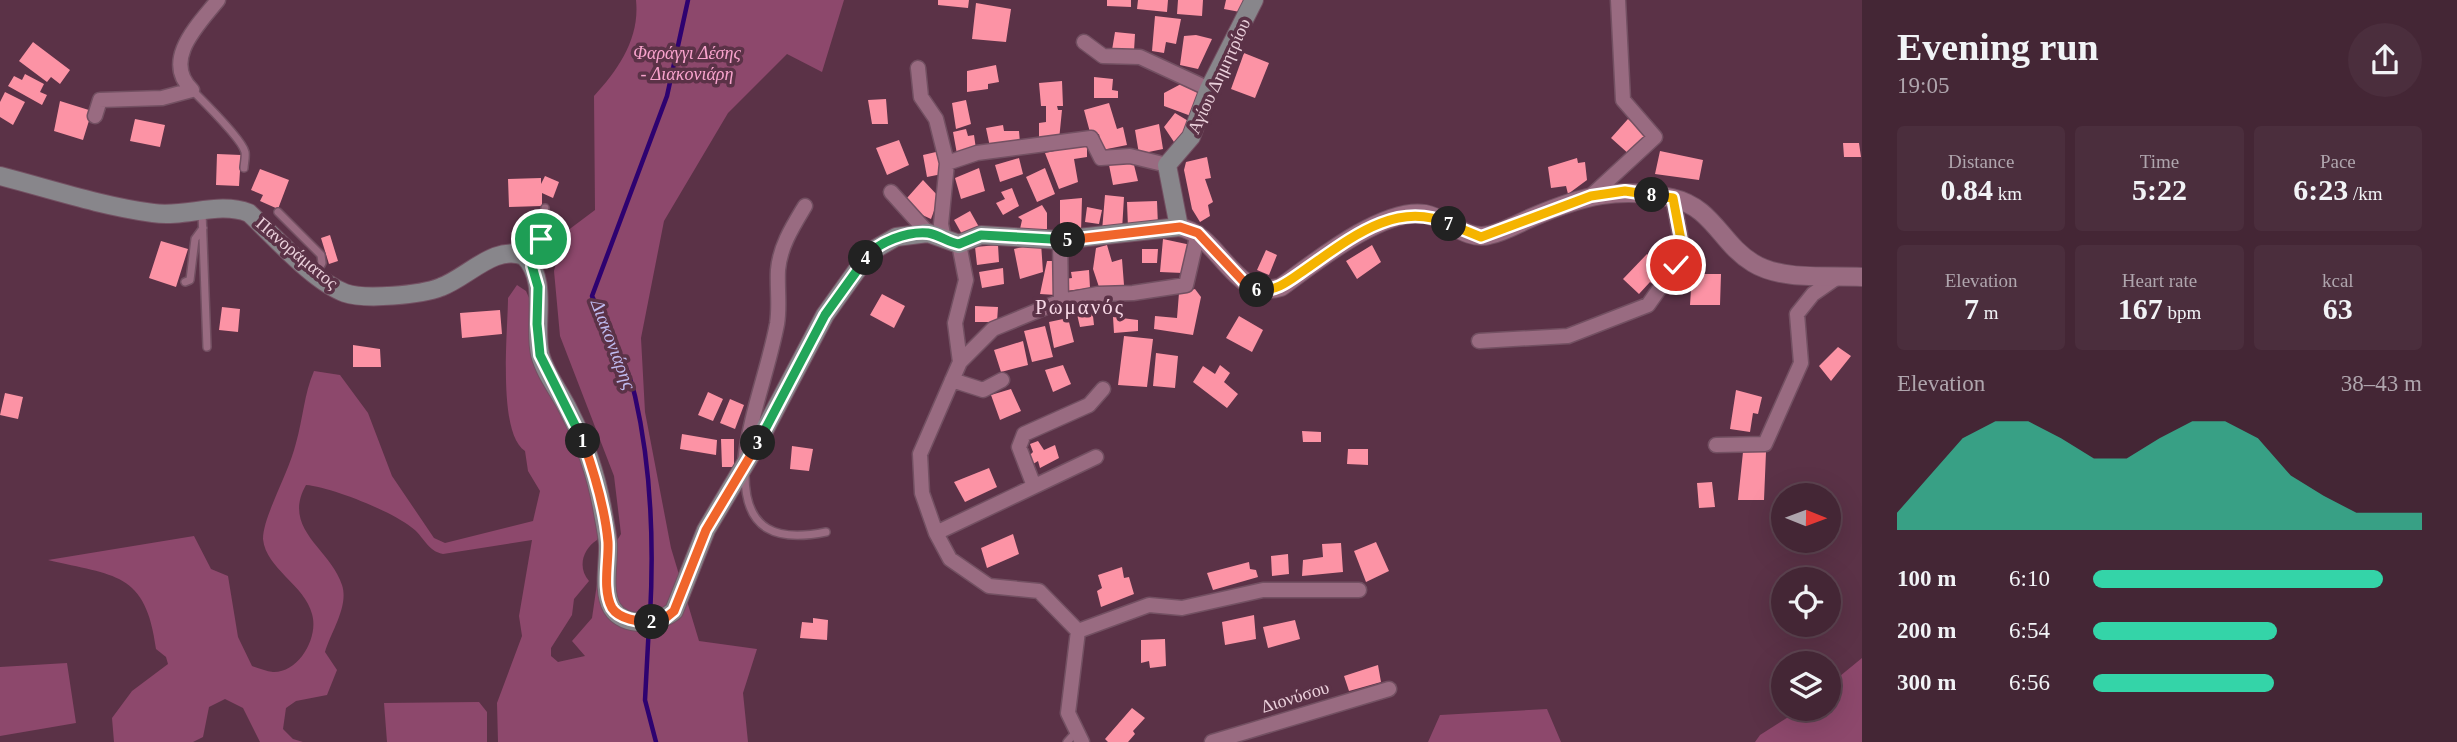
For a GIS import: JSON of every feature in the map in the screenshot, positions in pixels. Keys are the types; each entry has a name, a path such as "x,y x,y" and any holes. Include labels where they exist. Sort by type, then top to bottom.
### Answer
{"main road":[{"name":"Αγίου Δημητρίου","path":"1167,165 1189,141 1209,89 1254,0"},
{"path":"532,266 538,287 540,355 581,436 601,503 608,542 608,597 618,614 648,622 663,620 674,611 706,530 745,464 825,315 870,252 896,237 943,239 981,235 1060,240 1180,227 1167,165"},
{"name":"Πανοράματος","path":"0,176 156,214 203,219 236,208 249,213 317,274 348,294 385,295 440,288 505,254 521,255 532,266"}],"street":[{"path":"95,116 100,100 162,97 192,90 180,68 182,52 190,34 218,0"},
{"path":"1591,196 1655,137 1623,100 1618,0"},
{"path":"1083,42 1102,56 1140,57 1209,89"},
{"path":"918,68 921,97 936,119 947,163 941,223 943,239"},
{"path":"947,163 977,153 1091,138 1101,158 1130,156 1167,165"},
{"path":"1180,227 1198,233 1250,286 1269,290 1281,287 1369,227 1425,215 1481,237 1591,196 1625,191 1673,198 1695,206 1750,262 1765,269 1862,277"},
{"path":"891,192 943,239 966,280 955,323 960,362"},
{"path":"1479,341 1568,336 1648,305 1676,265 1681,240 1673,198"},
{"path":"745,464 754,406 777,327 780,303 778,267 788,236 805,206"},
{"path":"1078,631 1039,591 989,586 950,559 936,533 922,493 920,454 960,362 993,329 1061,301 1098,294 1133,293 1186,285 1198,233"},
{"path":"1060,240 1061,301"},
{"path":"1716,445 1765,444 1801,363 1797,314 1813,294 1839,275"},
{"path":"952,380 983,390 1002,380"},
{"path":"1034,486 1019,447 1024,434 1089,405 1103,389"},
{"path":"936,533 1096,457"},
{"path":"1078,631 1149,605 1182,607 1263,590 1331,587 1359,590"},
{"path":"1075,738 1068,713 1078,631"},
{"name":"Διονύσου","path":"1212,742 1389,689"}],"lane":[{"path":"192,90 227,130 236,135 245,152 244,169"},
{"path":"532,266 541,239 545,208"},
{"path":"278,212 321,255 322,263 317,274"},
{"path":"185,282 190,280 195,239 203,219"},
{"path":"203,219 206,347"},
{"path":"745,464 748,504 758,523 776,532 791,535 826,532"}],"green space":[{"name":"Φαράγγι Δέσης - Διακονιάρη","path":"636,0 844,0 822,72 787,54 728,113 664,221 641,338 645,412 671,548 699,641 757,649 743,693 748,742 498,742 497,703 522,636 519,616 532,540 443,554 429,547 415,531 390,514 345,495 306,485 300,500 300,514 304,526 336,572 344,593 341,610 325,652 337,670 327,695 296,701 286,708 283,729 293,739 303,742 260,742 243,708 225,699 209,707 203,737 193,742 114,742 112,718 132,691 168,664 166,657 156,649 144,604 135,591 123,581 48,560 194,536 211,569 228,576 238,637 252,666 273,672 291,667 310,643 313,633 312,614 302,594 271,559 263,535 294,450 314,371 340,375 368,413 392,476 434,538 445,543 533,521 540,491 528,471 525,451 516,441 507,403 508,298 517,285 526,291 530,300 529,338 579,443 601,529 597,540 588,548 583,559 583,570 589,581 574,599 572,615 551,648 551,656 558,662 585,656 572,641 592,618 599,570 621,534 614,476 560,336 554,271 563,234 595,210 594,96 612,75 626,52 635,27"},
{"path":"1862,658 1862,742 1755,742 1760,735 1782,721 1841,721 1841,675"},
{"path":"67,663 76,723 0,736 0,667"},
{"path":"479,702 487,712 487,742 387,742 384,703"},
{"path":"1547,709 1561,742 1428,742 1440,715"}],"building":[{"path":"938,0 969,0 968,8 938,5"},
{"path":"1107,0 1131,0 1131,7 1107,6"},
{"path":"1138,0 1168,0 1167,12 1137,9"},
{"path":"1178,0 1203,0 1202,16 1177,14"},
{"path":"1226,0 1243,0 1240,12 1224,9"},
{"path":"976,3 1011,9 1006,42 972,39"},
{"path":"1155,16 1181,19 1176,44 1166,42 1164,53 1152,51"},
{"path":"1115,32 1135,34 1134,51 1112,50"},
{"path":"1196,35 1212,39 1198,69 1180,65 1184,36"},
{"path":"33,42 70,70 60,84 51,77 47,82 19,61"},
{"path":"1244,53 1269,63 1255,98 1231,89"},
{"path":"996,65 999,82 988,84 988,89 967,92 967,71"},
{"path":"25,74 44,84 40,92 47,95 42,105 8,86 14,76 22,80"},
{"path":"1094,77 1113,79 1112,90 1118,91 1118,98 1094,98"},
{"path":"1062,81 1063,106 1057,106 1058,110 1062,110 1059,140 1039,140 1039,123 1046,122 1046,106 1041,106 1039,83"},
{"path":"1181,84 1200,94 1191,116 1164,106 1164,93"},
{"path":"5,92 25,102 13,125 0,117 0,102"},
{"path":"886,99 888,124 872,124 868,100"},
{"path":"966,100 971,124 956,129 952,103"},
{"path":"60,101 92,111 83,140 54,131"},
{"path":"1109,103 1117,129 1123,127 1127,145 1102,150 1099,134 1091,136 1084,110"},
{"path":"1175,113 1190,122 1188,133 1176,145 1164,127"},
{"path":"135,119 165,125 160,147 130,141"},
{"path":"1628,119 1646,134 1630,155 1611,138"},
{"path":"1159,124 1163,149 1139,154 1135,130"},
{"path":"1003,125 1004,131 1019,131 1020,143 990,147 986,128"},
{"path":"966,129 968,136 974,135 976,149 957,154 953,132"},
{"path":"899,140 909,165 887,175 876,148"},
{"path":"1843,143 1859,143 1861,157 1844,157"},
{"path":"1087,144 1087,157 1074,159 1078,182 1059,189 1045,153"},
{"path":"1660,151 1703,160 1699,180 1655,174"},
{"path":"936,152 942,174 927,177 923,155"},
{"path":"217,154 241,155 239,186 216,185"},
{"path":"1207,157 1211,178 1205,179 1213,202 1208,205 1210,216 1200,222 1192,209 1184,170 1186,162"},
{"path":"1019,158 1023,174 1000,182 995,165"},
{"path":"1577,158 1578,163 1585,162 1587,180 1568,194 1566,186 1551,188 1548,167"},
{"path":"1133,161 1138,181 1113,185 1109,165"},
{"path":"979,168 985,191 961,199 955,178"},
{"path":"1045,168 1055,194 1037,202 1026,177"},
{"path":"260,169 289,180 278,209 260,201 263,195 251,190"},
{"path":"545,176 559,182 553,198 542,193 542,206 509,207 508,179 541,178 541,184"},
{"path":"923,180 939,197 931,219 918,213 907,198"},
{"path":"1012,188 1019,206 1003,215 996,203 1005,199 1001,192"},
{"path":"1105,195 1124,197 1122,230 1102,231"},
{"path":"1082,198 1081,232 1060,231 1060,200"},
{"path":"1157,201 1158,226 1128,228 1127,202"},
{"path":"1042,205 1047,213 1047,229 1020,229 1022,220 1018,217"},
{"path":"1087,207 1102,210 1099,224 1085,222"},
{"path":"970,211 979,227 963,236 954,220"},
{"path":"330,235 338,261 329,264 321,238"},
{"path":"1163,239 1191,245 1183,273 1160,272"},
{"path":"161,241 188,249 176,287 149,278"},
{"path":"1041,243 1043,272 1020,279 1014,249"},
{"path":"998,245 999,262 977,265 975,247"},
{"path":"1107,245 1112,262 1122,259 1124,285 1100,290 1093,269 1096,248"},
{"path":"1372,245 1381,262 1357,279 1346,261"},
{"path":"1142,249 1158,249 1157,263 1142,263"},
{"path":"1266,250 1277,255 1269,275 1257,270"},
{"path":"1647,254 1655,262 1658,259 1664,266 1661,271 1663,275 1654,285 1650,282 1639,294 1623,279"},
{"path":"1047,261 1056,261 1056,295 1040,294"},
{"path":"1003,268 1004,284 982,288 979,272"},
{"path":"1089,270 1090,288 1065,291 1064,279 1072,278 1071,272"},
{"path":"1692,274 1721,274 1720,305 1690,305"},
{"path":"1195,289 1201,297 1193,335 1154,329 1155,316 1177,318 1179,293"},
{"path":"882,294 905,306 894,328 870,315"},
{"path":"975,306 998,307 997,322 975,322"},
{"path":"222,307 240,309 238,332 219,330"},
{"path":"1092,307 1094,325 1080,327 1076,310"},
{"path":"500,310 502,334 462,338 460,313"},
{"path":"1239,316 1263,330 1252,352 1226,338"},
{"path":"1113,317 1138,320 1138,331 1114,333"},
{"path":"1068,318 1074,342 1054,348 1049,322"},
{"path":"1045,326 1053,357 1032,362 1024,331"},
{"path":"1124,336 1153,339 1147,387 1118,385"},
{"path":"1023,341 1028,365 1001,372 994,350"},
{"path":"353,345 380,349 381,367 353,367"},
{"path":"1838,347 1851,356 1831,381 1819,366"},
{"path":"1156,353 1178,356 1175,388 1153,386"},
{"path":"1063,365 1071,384 1053,392 1045,370"},
{"path":"1220,365 1230,373 1224,382 1238,394 1227,408 1193,382 1203,366 1215,374"},
{"path":"1011,389 1021,411 1000,420 991,395"},
{"path":"1736,390 1762,397 1758,414 1753,413 1750,432 1730,429"},
{"path":"708,392 723,399 713,421 698,415"},
{"path":"5,393 23,397 18,419 0,415"},
{"path":"730,399 744,405 735,429 720,423"},
{"path":"1302,431 1321,432 1321,442 1303,442"},
{"path":"682,434 717,440 716,455 680,449"},
{"path":"721,439 734,439 734,467 722,467"},
{"path":"1038,441 1044,450 1055,445 1059,458 1040,468 1038,461 1033,464 1029,456 1033,452 1030,444"},
{"path":"792,446 813,449 809,471 790,469"},
{"path":"1348,449 1368,449 1368,465 1347,464"},
{"path":"1743,452 1766,452 1764,500 1738,500"},
{"path":"989,468 997,487 965,502 954,482"},
{"path":"1712,482 1715,507 1699,508 1697,483"},
{"path":"1013,534 1019,554 987,568 981,548"},
{"path":"1376,542 1389,571 1366,582 1354,551"},
{"path":"1341,543 1343,572 1302,576 1303,560 1323,557 1322,544"},
{"path":"1288,554 1289,574 1272,576 1271,556"},
{"path":"1249,562 1250,569 1256,570 1258,577 1213,590 1207,573"},
{"path":"1122,567 1124,578 1129,577 1134,594 1101,607 1097,591 1102,588 1098,575"},
{"path":"1254,615 1256,639 1225,645 1222,622"},
{"path":"813,618 828,620 827,640 800,638 802,622 813,623"},
{"path":"1295,620 1300,639 1268,648 1263,627"},
{"path":"1165,639 1166,666 1150,668 1149,661 1141,663 1141,640"},
{"path":"1378,665 1381,682 1349,691 1344,676"},
{"path":"1132,708 1145,718 1133,731 1135,734 1128,742 1108,742 1105,739"}],"waterway":[{"name":"Διακονιάρης","path":"650,617 652,562 645,450 635,396 627,371 592,296 667,96 688,0"},
{"name":"Διακονιάρης","path":"649,625 645,700 656,742"}],"district":[{"name":"Ρωμανός","path":"1080,307"}],"route":[{"path":"541,239 532,266 538,287 537,337 540,355 575,421 587,452 608,542 608,597 612,608 618,614 640,622 663,620 674,611 706,530 756,446 825,315 870,252 896,237 928,233 944,239 943,241 959,244 981,235 1060,240 1180,227 1198,233 1244,282 1258,290 1269,290 1281,287 1369,227 1414,215 1425,215 1481,237 1569,201 1625,191 1673,198 1681,240 1676,265"}]}
